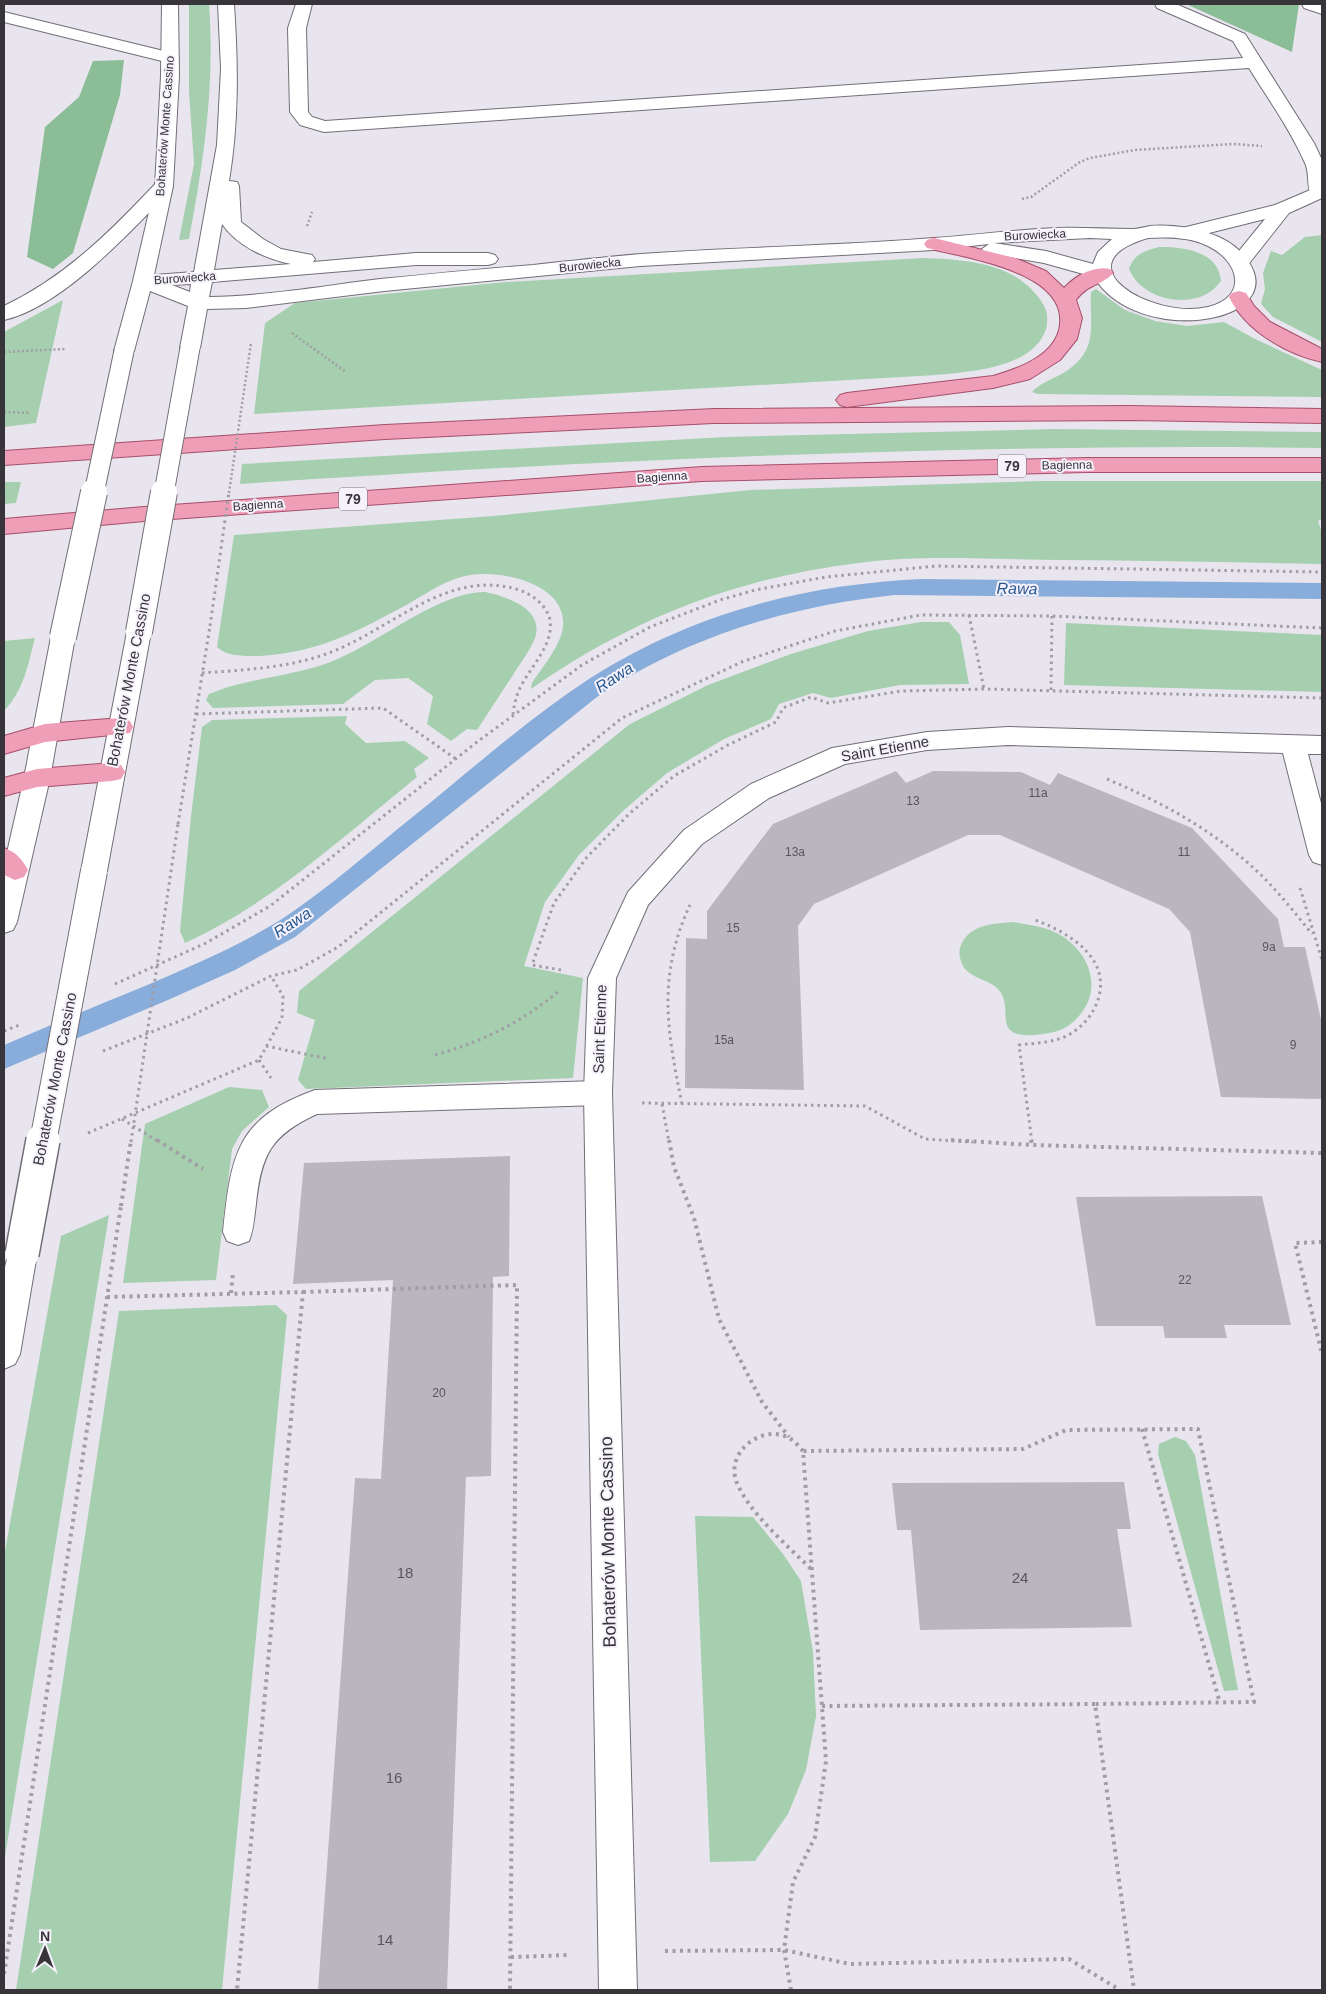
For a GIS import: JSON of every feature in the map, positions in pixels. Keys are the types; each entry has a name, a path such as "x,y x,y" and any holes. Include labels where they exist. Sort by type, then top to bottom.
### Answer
{"main road":[{"path":"714,416 993,382 1023,374 1053,356 1067,339 1072,318 1066,300 1039,275 991,257 934,244"},
{"path":"1066,300 1072,289 1083,280 1103,273"},
{"path":"1240,297 1243,308 1264,327 1322,356"},
{"path":"4,458 385,432 714,416 1129,413 1322,416"},
{"name":"Bagienna","path":"4,527 144,514 702,474 1087,465 1322,465"},
{"path":"4,745 45,733 121,727"},
{"path":"4,787 37,778 112,772"}],"street":[{"name":"Bohaterów Monte Cassino","path":"4,922 10,897 9,864 37,778 63,637 124,351 143,281 164,186 170,58 170,4"},
{"name":"Bohaterów Monte Cassino","path":"4,1354 139,632 226,145 230,69 226,4"},
{"path":"304,4 297,28 299,112 306,121 324,127 1255,62"},
{"path":"1163,4 1239,38 1305,143 1316,166 1321,194 1282,209 1186,233"},
{"path":"1310,4 1322,9"},
{"path":"4,16 170,58"},
{"path":"226,145 231,224 250,241 266,251 300,259 416,259"},
{"path":"4,314 36,300 78,271 102,251 164,186"},
{"path":"1240,262 1282,209"},
{"path":"1160,231 1186,233 1216,243 1240,262 1246,274 1246,286 1240,297 1229,305 1196,315 1156,311 1137,305 1122,297 1110,286 1103,273 1103,261 1108,250 1120,241 1136,235 1160,231"},
{"name":"Burowiecka","path":"143,281 199,303 246,302 384,285 640,260 934,244 1009,236 1090,232 1136,235"},
{"name":"Burowiecka","path":"934,244 1014,251 1103,273"},
{"name":"Burowiecka","path":"143,281 416,259 640,260"},
{"path":"191,344 246,302"},
{"name":"Saint Etienne","path":"598,1093 602,978 637,900 693,837 760,791 841,755 927,740 1008,736 1322,745"},
{"path":"1293,744 1322,855"},
{"name":"Bohaterów Monte Cassino","path":"598,1093 618,1990"},
{"path":"238,1232 245,1167 255,1143 278,1121 292,1111 315,1102 598,1093"}],"path":[{"path":"1014,200 1032,197 1080,162 1103,156 1136,150 1196,148 1218,145 1271,146 1305,143"},
{"path":"286,328 346,372"},
{"path":"4,1974 6,1949 210,626 251,344"},
{"path":"4,352 65,349"},
{"path":"4,412 30,413"},
{"path":"114,984 213,940 267,908 513,714 585,663 649,628 744,592 841,573 936,566 1322,572"},
{"path":"202,673 260,667 325,654 352,644 450,590 471,584 496,583 522,590 532,596 548,611 550,624 550,634 544,646 518,687 513,701 513,714"},
{"path":"95,1055 186,1018 270,976 297,970 338,947 622,718 744,661 835,631 921,615 1052,616 1322,628"},
{"path":"969,615 984,689"},
{"path":"1051,691 1052,616"},
{"path":"196,714 383,708 456,759"},
{"path":"1102,777 1129,787 1198,824 1262,876 1314,937"},
{"path":"1298,881 1322,960"},
{"path":"682,1104 669,1041 668,972 674,943 692,901"},
{"path":"1032,1145 1019,1044 1049,1042 1069,1035 1091,1017 1101,997 1100,976 1091,955 1073,938 1050,925 1035,920"},
{"path":"86,1134 259,1060 282,1018 283,996 270,976"},
{"path":"429,1056 461,1048 498,1034 528,1015 566,985"},
{"path":"4,1031 31,1020"},
{"path":"266,1046 338,1060"},
{"path":"636,1103 866,1106 925,1139 1032,1145 1322,1152"},
{"path":"662,1104 674,1167 694,1218 719,1319 762,1402 789,1437 803,1451 826,1762 815,1837 793,1882 784,1950 791,1990"},
{"path":"122,1119 242,1192"},
{"path":"1322,1242 1295,1243 1322,1354"},
{"path":"107,1297 517,1285 510,1990"},
{"path":"237,1990 303,1292"},
{"path":"1142,1429 1220,1703"},
{"path":"803,1451 1023,1449 1066,1430 1198,1429 1254,1702 822,1706"},
{"path":"789,1437 767,1434 746,1442 735,1459 735,1480 744,1496 812,1570"},
{"path":"1095,1704 1134,1990"},
{"path":"662,1951 715,1949 784,1950 850,1964 1070,1959 1120,1990"},
{"path":"511,1957 575,1955"}],"green space":[{"path":"189,4 209,4 211,64 204,151 189,239 179,240 194,164 189,91"},
{"path":"1186,4 1299,4 1292,52"},
{"path":"124,60 120,95 73,253 53,269 27,257 45,127 79,97 93,61"},
{"path":"1322,235 1322,342 1273,317 1261,304 1265,289 1263,273 1271,251 1282,255 1305,237"},
{"path":"1159,247 1189,250 1207,257 1219,271 1221,281 1212,291 1200,297 1186,300 1159,296 1146,290 1136,281 1129,269 1140,254"},
{"path":"924,258 960,260 987,265 1010,274 1022,282 1034,292 1046,310 1047,326 1039,342 1015,360 999,366 950,374 254,414 265,323 295,303 506,282"},
{"path":"1096,289 1125,310 1155,321 1187,326 1224,322 1255,339 1322,370 1322,397 1038,394 1032,392 1043,383 1065,372 1084,354 1090,336 1091,292"},
{"path":"63,300 36,423 4,427 4,332"},
{"path":"1054,429 1322,432 1322,448 1051,448 781,455 375,475 240,484 242,464 725,437"},
{"path":"1042,481 1322,481 1322,519 1318,521 1322,533 1322,564 934,558 883,560 813,570 769,579 686,605 646,622 607,642 531,689 532,683 558,642 563,627 561,611 553,598 541,588 507,576 472,575 452,580 354,632 301,650 281,654 243,656 226,653 217,647 234,535 494,516 750,490"},
{"path":"4,482 21,482 16,503 4,504"},
{"path":"485,592 513,601 529,612 537,628 535,638 528,652 477,730 467,729 451,741 427,724 433,696 408,678 375,680 343,704 213,708 206,700 209,694 225,688 325,664 364,646 426,610 467,594"},
{"path":"921,622 949,622 960,635 969,684 900,685 831,698 813,693 779,704 771,719 724,739 667,773 623,811 579,855 545,902 524,966 583,978 573,1078 306,1089 298,1080 315,1020 297,1013 299,991 630,724 708,685 791,654 868,631"},
{"path":"1066,623 1322,635 1322,692 1064,685"},
{"path":"35,638 21,686 4,711 4,641"},
{"path":"347,716 345,724 366,743 405,741 429,758 414,769 417,777 306,868 277,889 217,927 185,943 180,931 202,727 212,720"},
{"path":"1014,922 1044,928 1060,935 1073,945 1083,957 1089,971 1091,985 1089,1000 1081,1013 1061,1030 1035,1035 1021,1035 1012,1032 1006,1020 1005,1004 997,988 973,975 962,964 959,950 969,934 989,925"},
{"path":"229,1087 262,1090 269,1107 242,1131 232,1149 216,1280 123,1283 145,1124"},
{"path":"109,1215 4,1863 4,1557 61,1236"},
{"path":"276,1305 287,1315 222,1990 16,1990 119,1311"},
{"path":"1175,1437 1186,1441 1195,1455 1238,1690 1224,1691 1158,1454 1159,1444"},
{"path":"695,1516 753,1517 783,1554 801,1581 813,1652 816,1716 806,1770 788,1814 755,1861 710,1862"}],"water":[{"name":"Rawa","path":"923,579 1322,583 1322,599 895,595 816,607 778,616 702,641 666,657 597,697 295,937 235,970 4,1069 4,1045 197,963 232,947 282,919 333,882 500,745 566,694 627,656 708,620 749,606 835,588"}],"building":[{"path":"896,771 906,783 933,771 1021,772 1050,785 1058,773 1192,828 1278,919 1284,947 1305,947 1322,1024 1322,1099 1221,1097 1190,932 1169,909 1000,835 968,835 814,904 798,926 804,1090 685,1088 686,938 707,939 707,911 773,824"},
{"path":"510,1156 509,1276 493,1277 491,1476 466,1477 447,1990 318,1990 355,1478 381,1479 393,1280 293,1284 304,1163"},
{"path":"1262,1196 1291,1325 1224,1325 1227,1338 1165,1338 1163,1326 1096,1326 1076,1197"},
{"path":"1124,1482 1131,1529 1117,1529 1132,1627 920,1630 911,1530 897,1530 892,1483"}]}
